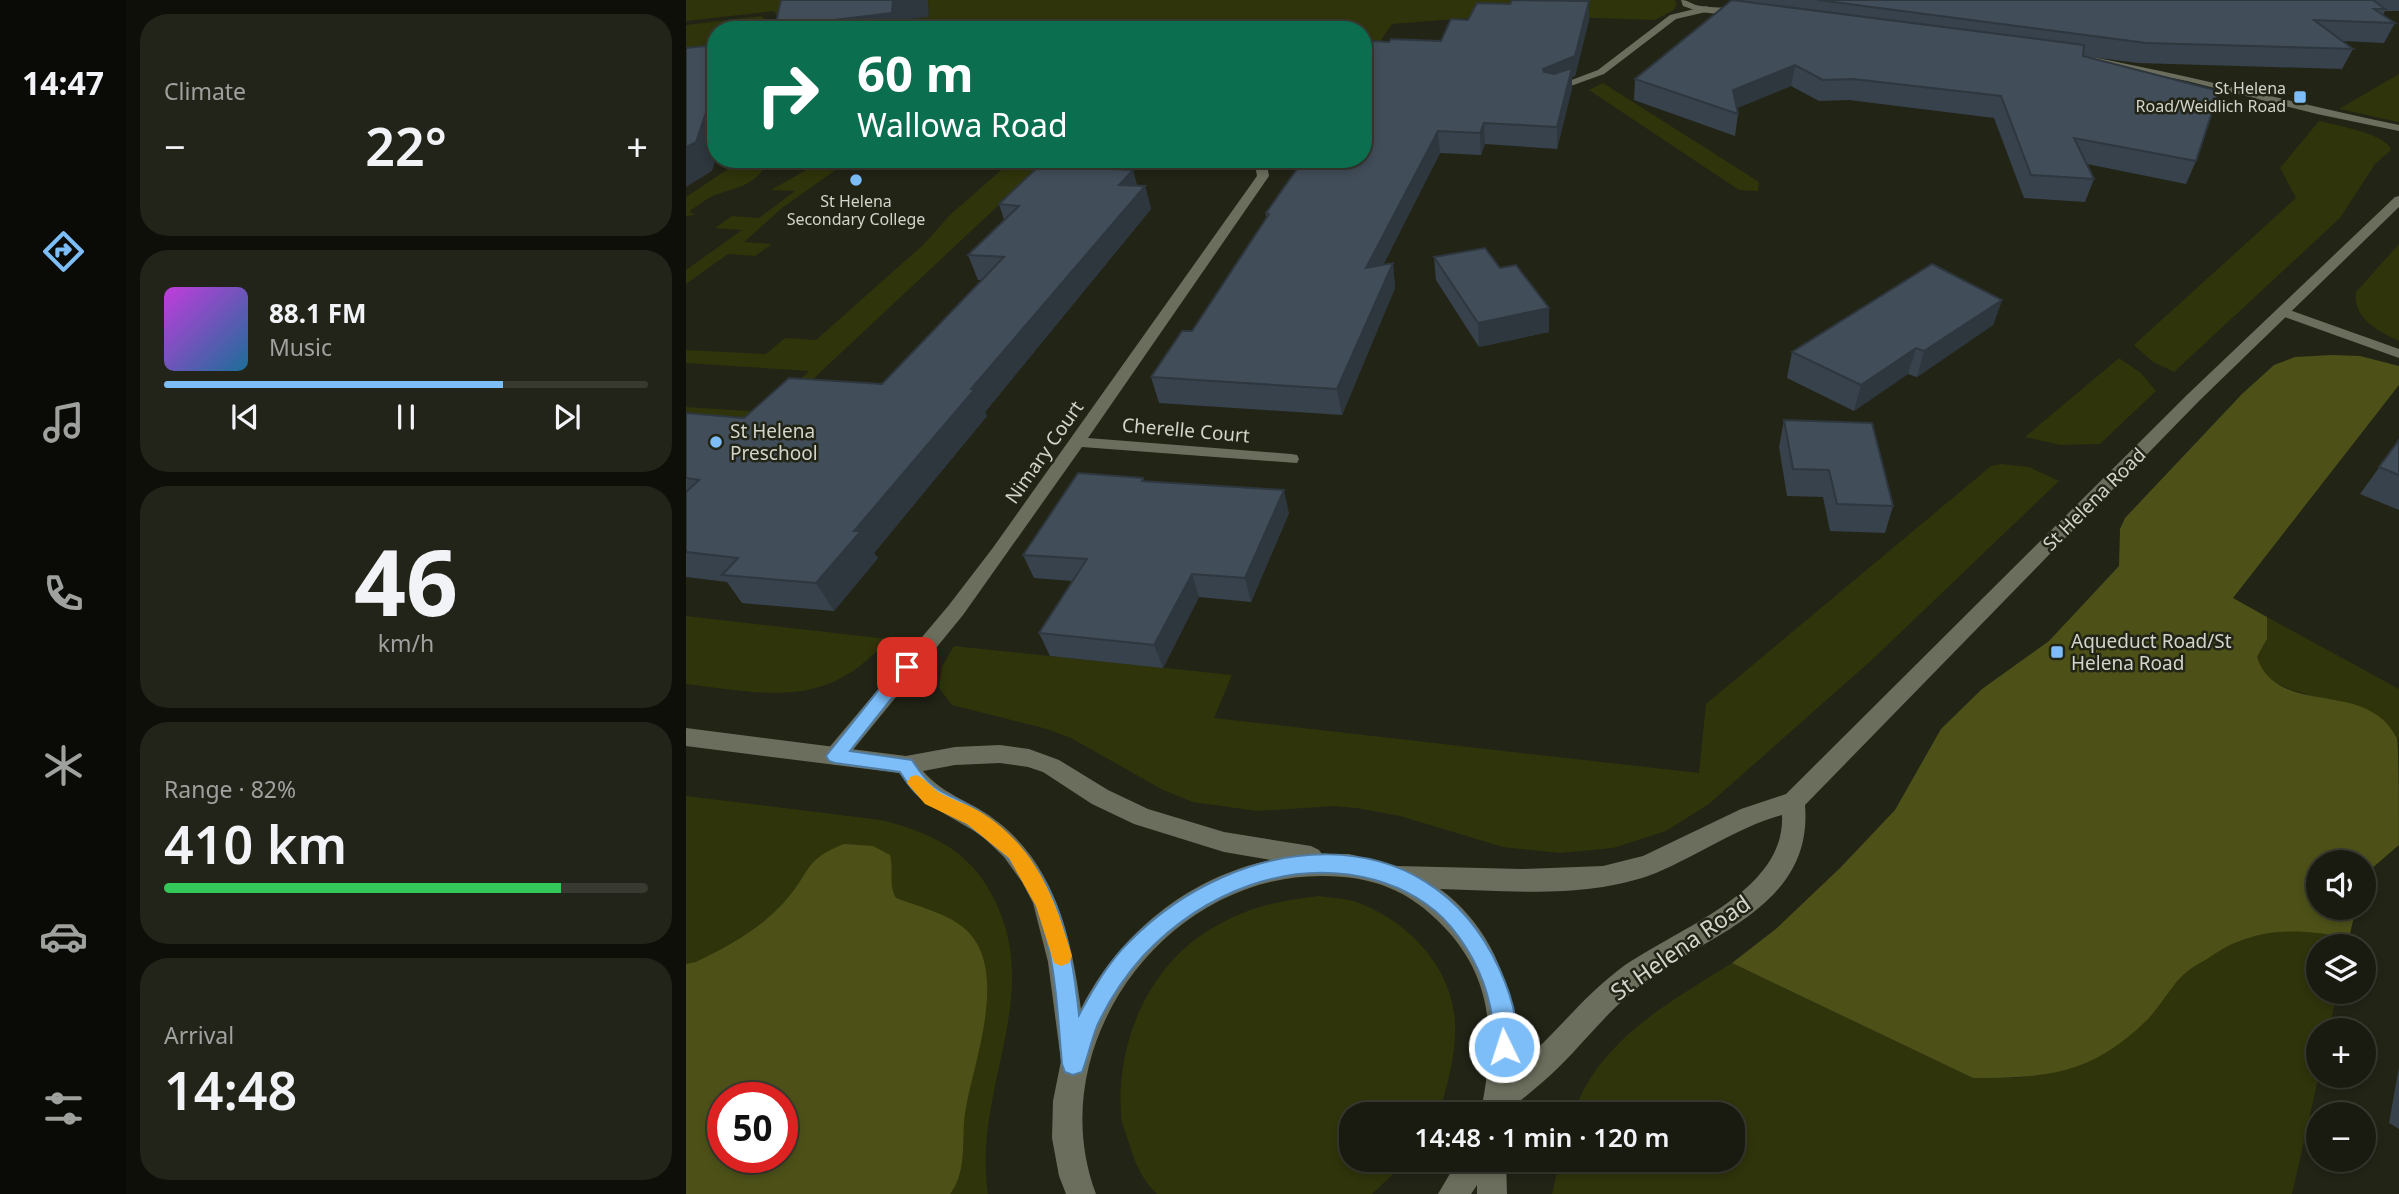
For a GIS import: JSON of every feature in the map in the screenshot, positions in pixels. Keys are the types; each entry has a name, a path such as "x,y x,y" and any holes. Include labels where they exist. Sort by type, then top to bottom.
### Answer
{"main road":[{"path":"1550,90 1601,72 1673,17 1685,1 1709,9 1755,13 1729,1 1727,6 1709,9 1673,17"},
{"path":"2317,111 2399,128"},
{"path":"2317,111 2355,127 2399,138"},
{"name":"Nimary Court","path":"835,756 956,610 1078,442 1263,176 1263,168"},
{"name":"St Helena Road","path":"1502,1102 1628,979 1714,925 1754,896 1779,870 1791,847 1795,828 1793,802 2194,397 2399,200"},
{"path":"2284,312 2399,354"},
{"name":"Cherelle Court","path":"1078,442 1291,459"},
{"path":"686,737 906,765 955,756 1000,754 1029,758 1051,766 1127,812 1193,835 1350,864 1397,877 1430,894 1458,919 1480,949 1496,985 1504,1024 1504,1069 1497,1102"},
{"path":"906,765 918,785 932,798 974,818 1004,841 1021,859 1036,883 1046,903 1062,960 1073,1064"},
{"path":"1397,877 1543,880 1624,873 1698,844 1738,819 1764,808 1793,802"},
{"path":"1081,1194 1074,1178 1067,1140 1066,1102 1073,1064 1088,1021 1110,984 1136,949 1168,920 1237,880 1276,867 1312,863 1350,864"},
{"path":"1453,1194 1468,1172"},
{"path":"1491,1172 1492,1194"}],"street":[{"path":"2078,58 2186,78 2317,111"}],"green space":[{"path":"686,0 797,0 778,17 774,11 686,21"},
{"path":"928,0 1674,0 1677,3 1674,10 1654,20 1507,15 1392,24 1372,53 1372,21 903,21 929,17"},
{"path":"761,16 768,21 719,21"},
{"path":"707,22 707,70 686,73 686,25"},
{"path":"2399,74 2399,122 2339,109"},
{"path":"1603,83 1759,182 1758,191 1739,190 1589,90"},
{"path":"2319,121 2371,135 2387,144 2391,150 2375,164 2340,218 2174,372 2153,362 2134,345 2296,198 2280,168"},
{"path":"730,168 764,168 747,184 715,195 691,210 695,215 686,216 686,197"},
{"path":"838,168 782,208 744,242 772,244 755,256 728,254 686,284 686,270 742,230 715,228 732,216 759,218 795,191 771,190 808,169"},
{"path":"1004,168 1038,168 686,498 686,407 764,412 809,371 686,363 686,350 766,354 785,338 816,340 923,245 951,214"},
{"path":"2399,244 2399,341 2368,323 2358,309 2356,292"},
{"path":"2360,356 2399,366 2399,385 2233,598 2267,617 2267,639 2257,657 2268,676 2283,687 2302,694 2365,708 2383,720 2397,738 2399,845 2376,865 2376,850 2306,850 2306,920 2353,920 2350,934 2276,932 2242,940 2224,948 2187,972 2148,1019 2104,1054 2060,1071 2002,1078 1973,1078 1732,963 1777,928 1841,867 1895,810 1941,729 1982,689 2049,641 2119,566 2120,529 2125,518 2242,394 2274,365 2295,357"},
{"path":"2119,358 2141,373 2156,391 2100,444 2061,445 2025,437"},
{"path":"2001,464 2029,467 2059,481 1875,657 1709,804 1666,831 1613,848 1560,853 1503,847 1400,816 1356,808 1335,806 1257,811 1193,802 1163,790 1071,738 1047,729 952,705 939,688 942,667 954,646 1232,675 1214,718 1699,773 1706,704 1991,466"},
{"path":"686,616 888,639 865,662 842,677 819,687 795,692 744,691 686,684"},
{"path":"2267,617 2399,689 2399,740 2387,725 2377,719 2286,688 2272,680 2257,657 2267,639"},
{"path":"686,796 881,820 915,830 946,845 959,854 982,879 992,895 1007,932 1012,969 1010,1006 989,1117 986,1155 988,1194 686,1194"},
{"path":"844,844 873,846 890,855 892,888 896,898 949,918 964,928 978,945 985,966 986,1014 964,1118 960,1174 950,1194 686,1194 686,964 721,950 766,919 786,900 814,861"},
{"path":"1319,896 1352,901 1393,921 1424,948 1446,983 1455,1023 1453,1058 1442,1102 1339,1102 1339,1172 1395,1172 1372,1194 1157,1194 1147,1184 1136,1164 1121,1113 1124,1060 1140,1010 1169,964 1209,930 1262,906"},
{"path":"2282,930 2327,934 2306,934 2306,1004 2335,1004 2332,1018 2306,1018 2306,1088 2316,1088 2313,1102 2306,1102 2306,1132 2292,1194 1552,1194 1557,1172 1745,1172 1745,1102 1578,1102 1600,1065 1618,1044 1661,1008 1732,963 1973,1078 2015,1078 2053,1073 2148,1018 2182,975 2218,951 2253,935"}],"building":[{"path":"781,0 893,0 892,13 825,21 776,21"},
{"path":"1512,0 1589,1 1575,56 1543,69 1544,72 1554,74 1572,68 1557,127 1484,123 1480,133 1438,131 1366,268 1393,263 1337,389 1151,377 1182,331 1192,331 1298,168 1372,168 1372,41 1441,41 1451,19 1468,20 1477,3 1510,4"},
{"path":"1732,0 2084,45 2083,56 2219,91 2196,161 2074,138 2094,179 2031,175 2001,96 1853,79 1823,80 1795,65 1733,90 1738,114 1635,79"},
{"path":"1818,0 2373,0 2385,9 2374,9 2395,23 2314,20 2353,49 2146,43"},
{"path":"707,46 707,110 696,142 686,147 686,48"},
{"path":"1037,168 1133,170 1119,185 1145,186 971,389 975,389 854,531 861,531 816,583 722,575 738,558 686,552 686,492 699,480 686,478 686,413 744,418 789,378 882,384 1004,257 968,255 1019,206 999,204"},
{"path":"1485,248 1500,268 1516,265 1549,308 1478,323 1434,257"},
{"path":"1932,264 2002,300 1924,351 1916,348 1861,385 1792,352"},
{"path":"1784,420 1872,423 1893,506 1837,504 1829,470 1793,469"},
{"path":"2399,440 2399,475 2379,467"},
{"path":"1078,473 1143,478 1142,481 1284,490 1245,578 1192,574 1154,645 1039,633 1087,559 1023,555"}],"slow traffic":[{"path":"916,783 932,798 974,818 1016,852 1046,903 1061,956"}],"place":[{"name":"St Helena Road/Weidlich Road","path":"2300,97"},
{"name":"St Helena Secondary College","path":"856,180"},
{"name":"St Helena Preschool","path":"716,442"},
{"name":"Aqueduct Road/St Helena Road","path":"2057,652"}],"route":[{"path":"907,667 835,756 906,765 918,785 932,798 974,818 1016,852 1036,883 1052,922 1062,960 1073,1064 1088,1021 1110,984 1136,949 1168,920 1202,897 1237,880 1276,867 1312,863 1350,864 1397,877 1430,894 1458,919 1480,949 1496,985 1504,1024 1504,1047"}]}
